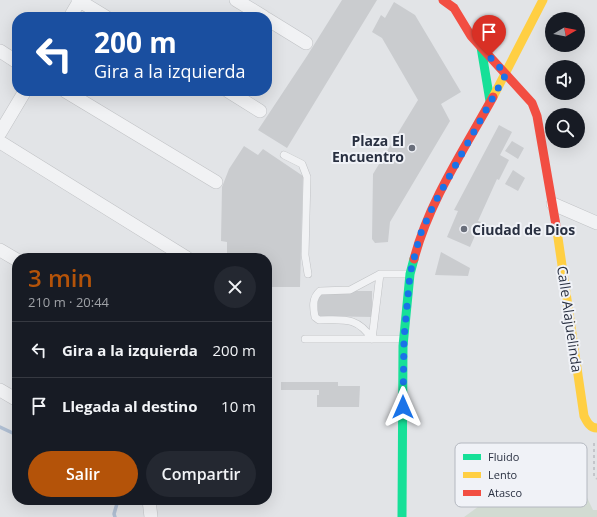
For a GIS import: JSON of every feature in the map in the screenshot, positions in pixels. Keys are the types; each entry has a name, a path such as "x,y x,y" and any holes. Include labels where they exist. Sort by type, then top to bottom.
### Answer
{"street":[{"path":"73,12 79,0 98,12"},
{"path":"236,0 256,12"},
{"name":"Calle Alajuelinda","path":"443,0 457,11 467,32 532,103 537,116 553,204 584,416 588,424 595,428"},
{"path":"402,517 404,338 410,274 420,235 434,204 506,74 535,13 543,0"},
{"path":"272,22 306,43"},
{"path":"490,101 481,47 501,53 515,53"},
{"path":"0,52 12,59"},
{"path":"0,133 23,96"},
{"path":"73,96 216,182"},
{"path":"236,96 260,111"},
{"path":"0,142 179,253"},
{"path":"553,204 597,223"},
{"path":"0,250 12,257"},
{"path":"0,390 12,397"},
{"path":"150,505 151,517"}],"lane":[{"path":"284,155 302,164 307,177 305,255 308,274"},
{"path":"372,339 365,328 349,320 319,320 315,317 314,300 316,294 320,291 350,290 380,274 410,274"},
{"path":"372,339 380,274"},
{"path":"305,339 404,338"}],"path":[{"path":"595,428 594,476 597,479"}],"shaded area":[{"path":"587,498 593,510 597,510 597,517 464,517 478,507 587,507"}],"building":[{"name":"Plaza El Encuentro","path":"342,0 377,0 287,148 258,130"},
{"name":"Plaza El Encuentro","path":"394,2 415,15 461,92 441,104 450,121 390,222 388,242 375,243 372,239 373,174 418,100 382,38 372,32 381,15 385,18"},
{"path":"499,125 512,132 500,155 509,160 499,180 497,179 478,221 481,222 470,247 447,237 458,211 454,210"},
{"path":"512,141 524,148 518,159 505,151"},
{"name":"Plaza El Encuentro","path":"244,146 258,155 263,149 303,176 300,287 272,287 272,253 227,253 227,242 221,241 222,187 229,169"},
{"path":"513,170 525,178 518,191 505,184"},
{"path":"441,252 470,268 468,276 435,275"},
{"path":"345,291 372,291 372,317 318,316 318,294 345,294"},
{"path":"281,382 338,382 338,386 360,386 359,407 317,407 317,395 319,395 319,390 281,390"}],"waterway":[{"path":"0,427 12,433"},
{"path":"115,517 114,514 117,505"}],"traffic: fast":[{"path":"481,47 490,101"},
{"path":"402,517 403,346 410,274 414,259"}],"traffic: slow":[{"path":"493,97 543,0"},
{"path":"557,231 584,416 591,426 597,428"}],"traffic: jam":[{"path":"443,0 454,8 471,36 532,103 537,116 557,231"},
{"path":"414,259 421,237 438,196 493,97"}],"place":[{"name":"Plaza El Encuentro","path":"412,148"},
{"name":"Ciudad de Dios","path":"464,229"}],"route":[{"path":"403,407 403,346 410,274 420,235 434,204 506,74 489,56"}]}
